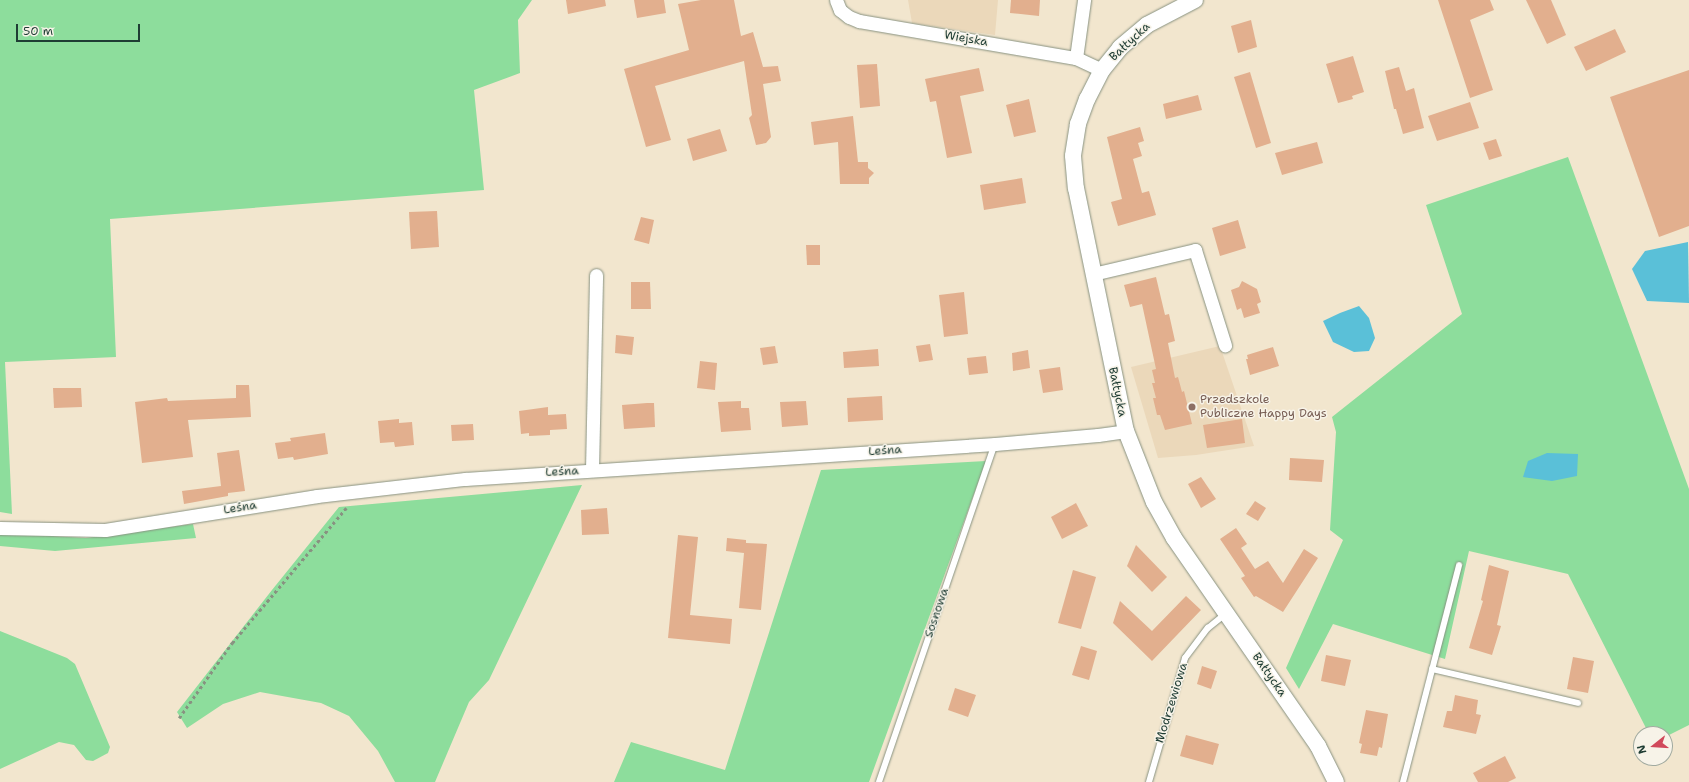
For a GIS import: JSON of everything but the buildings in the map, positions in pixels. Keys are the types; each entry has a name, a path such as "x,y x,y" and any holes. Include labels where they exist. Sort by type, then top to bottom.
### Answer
{"street":[{"name":"Wiejska","path":"836,0 840,10 849,17 859,21 1076,58 1102,70"},
{"path":"1076,58 1084,0"},
{"name":"Bałtycka","path":"1195,0 1147,25 1120,48 1102,70 1087,99 1078,124 1073,156 1076,188 1126,431 1154,502 1174,538 1225,614 1318,746 1336,782"},
{"path":"1093,274 1195,250 1224,345"},
{"path":"592,470 596,275"},
{"name":"Leśna","path":"0,528 105,530 347,492 501,475 995,444 1098,435 1126,431"}],"lane":[{"name":"Sosnowa","path":"879,782 995,444"},
{"path":"1404,782 1459,565"},
{"name":"Modrzewiowa","path":"1149,782 1186,658 1208,628 1225,614"},
{"path":"1432,669 1578,703"}],"path":[{"path":"180,718 232,644 346,508 347,492"}],"shaded area":[{"path":"908,0 998,0 995,35 912,23"},
{"name":"Przedszkole Publiczne Happy Days","path":"1220,346 1254,446 1196,455 1158,458 1131,367"}],"green space":[{"path":"0,0 532,0 518,20 520,73 474,90 484,190 110,219 116,357 5,362 12,514 0,512"},
{"path":"1568,157 1689,489 1689,725 1673,733 1673,726 1645,726 1568,574 1469,551 1445,659 1333,624 1299,689 1286,668 1343,540 1330,530 1336,432 1332,417 1462,314 1426,205"},
{"path":"986,461 869,782 614,782 631,742 725,770 821,470"},
{"path":"582,485 489,680 469,702 435,782 395,782 378,751 349,716 321,703 260,692 223,704 187,728 177,712 339,507"},
{"path":"193,524 196,538 55,551 0,546 0,533 86,538"},
{"path":"0,631 67,658 75,664 110,747 108,753 93,761 86,760 74,745 59,742 0,769"}],"water":[{"path":"1688,242 1689,303 1647,301 1632,269 1645,251"},
{"path":"1359,306 1369,318 1375,338 1369,351 1354,352 1333,342 1323,321"},
{"path":"1547,453 1578,454 1577,476 1552,481 1523,477 1528,461"}],"place":[{"name":"Przedszkole Publiczne Happy Days","path":"1192,407"}]}
